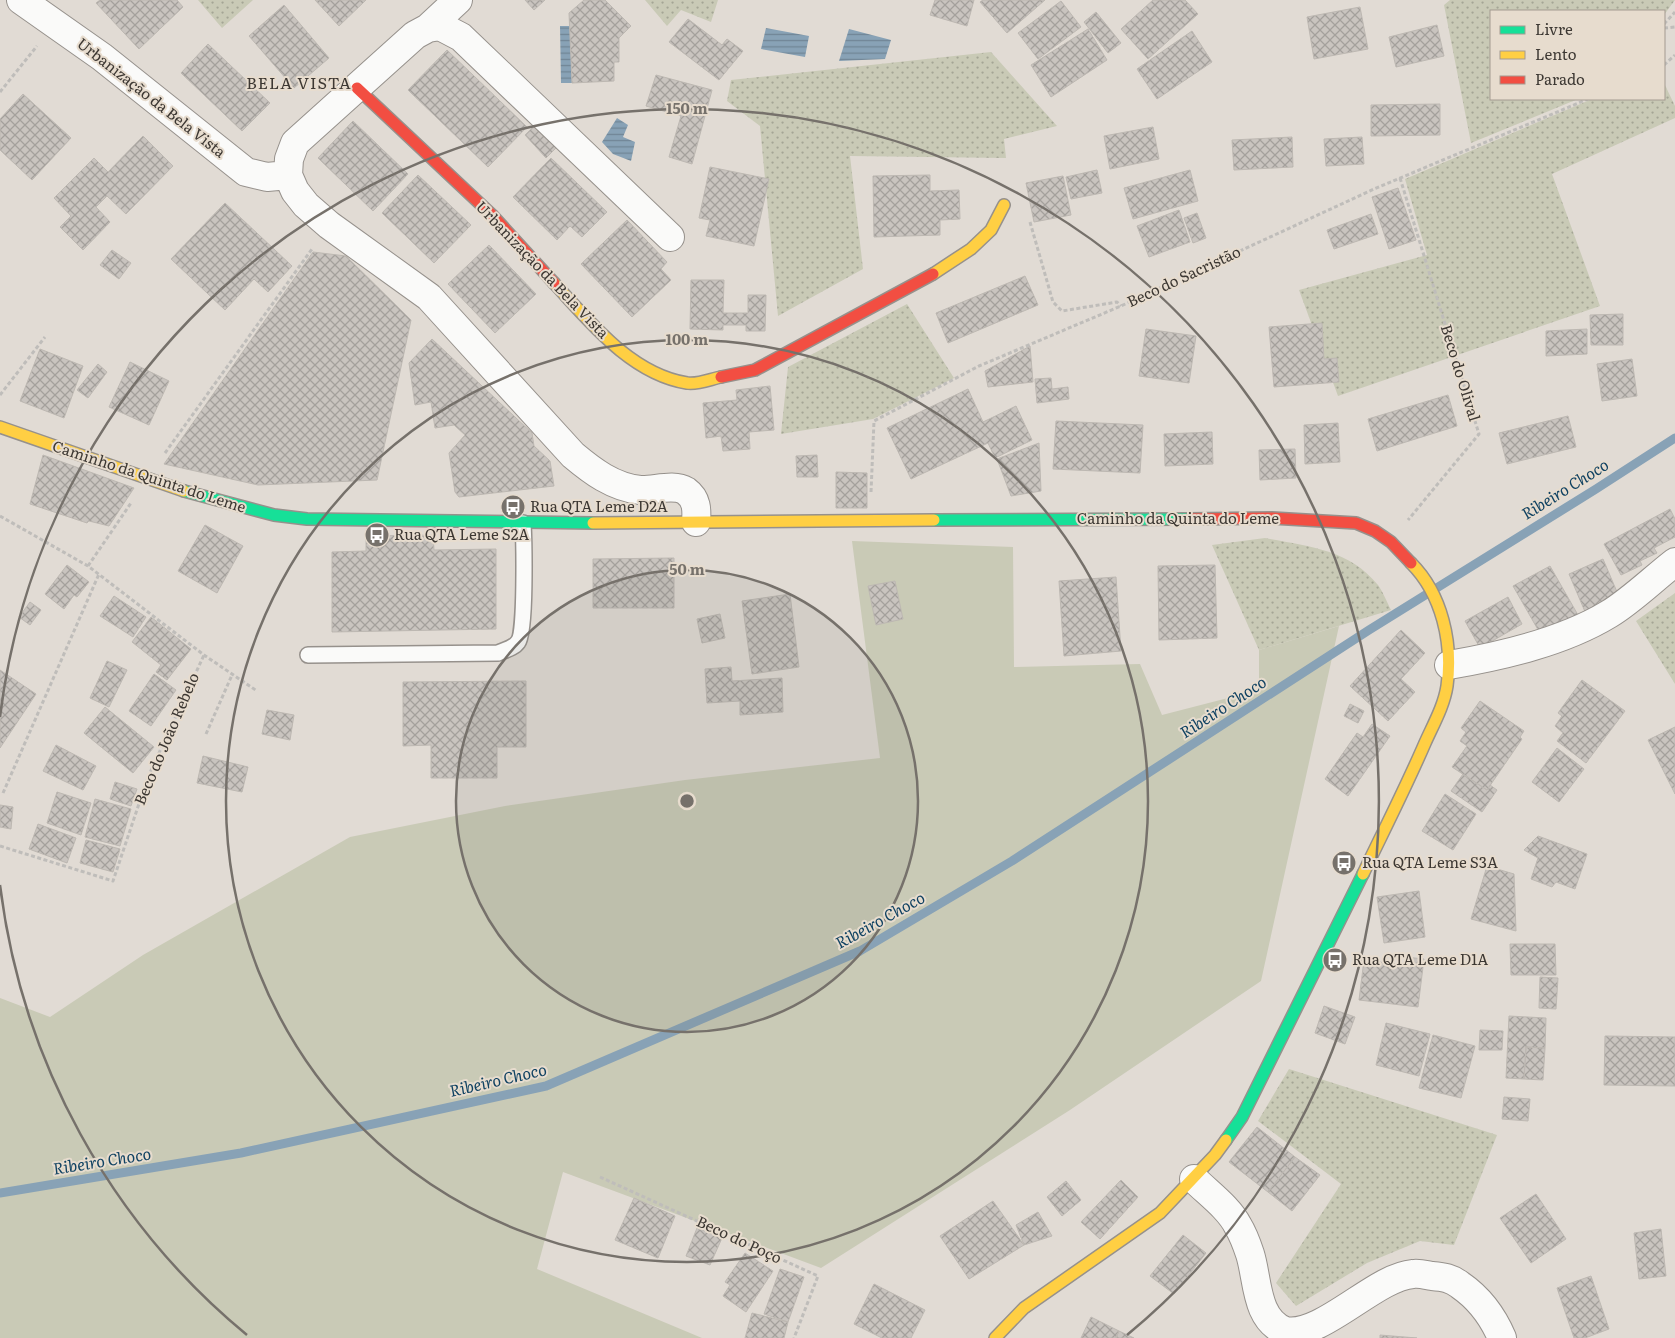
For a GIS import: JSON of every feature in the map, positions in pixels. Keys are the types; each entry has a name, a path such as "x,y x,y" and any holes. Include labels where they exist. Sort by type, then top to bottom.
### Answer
{"street":[{"name":"Urbanização da Bela Vista","path":"21,0 102,57 246,172 267,177 288,175"},
{"path":"458,0 428,28 415,35 296,143 289,159 288,175 295,191 306,205 330,225 429,297 573,455 596,474 640,490 667,488 684,490 693,498 697,509 696,522"},
{"path":"428,28 440,26 461,37 670,237"},
{"name":"Urbanização da Bela Vista","path":"357,88 492,215 597,330 634,360 657,374 689,384 755,370 933,274 971,249 991,230 1004,205"},
{"name":"Caminho da Quinta do Leme","path":"0,428 193,494 274,515 307,519 523,523 1272,518 1356,523 1375,531 1414,563 1424,575 1444,621 1450,653 1446,688 1439,712 1406,787 1242,1117 1215,1155 1160,1213 1024,1308 995,1338"},
{"path":"1449,665 1487,659 1572,633 1610,614 1675,562"},
{"path":"1194,1179 1238,1224 1250,1255 1255,1286 1263,1306 1273,1323 1285,1331 1301,1333 1325,1325 1390,1283 1412,1274 1450,1278 1473,1294 1485,1309 1502,1338"}],"lane":[{"path":"308,655 498,653 514,646 520,641 523,624 523,523"}],"path":[{"path":"1665,23 1675,12"},
{"path":"0,92 43,39"},
{"path":"1665,64 1675,55"},
{"name":"Beco do Sacristão","path":"871,521 874,421 979,366 1121,306 1400,178 1586,100"},
{"name":"Beco do Olival","path":"1390,542 1479,434 1400,178"},
{"path":"1028,215 1053,302 1062,311 1117,302 1121,306"},
{"path":"160,460 330,225"},
{"path":"0,395 45,337"},
{"path":"88,566 135,496"},
{"name":"Beco do João Rebelo","path":"0,516 88,566 204,655 257,691"},
{"path":"3,793 99,574"},
{"name":"Beco do João Rebelo","path":"0,846 113,881 148,777 204,655"},
{"path":"206,734 232,675"},
{"name":"Beco do Poço","path":"600,1177 818,1276 794,1338"}],"green space":[{"path":"198,0 253,0 222,28"},
{"path":"645,0 718,0 711,22 681,10 667,26"},
{"path":"1450,0 1675,0 1665,14 1665,10 1490,10 1490,100 1576,100 1471,143 1444,5"},
{"path":"991,52 1057,126 1004,139 1006,158 850,156 863,269 778,316 760,126 727,101 731,80"},
{"path":"1665,85 1675,106 1675,118 1552,174 1600,306 1338,396 1299,290 1427,255 1405,179 1590,100 1665,100"},
{"path":"907,304 954,378 873,419 781,434 788,367"},
{"path":"1265,538 1312,547 1341,556 1367,573 1378,585 1391,610 1259,650 1212,545"},
{"path":"852,541 1013,547 1014,667 1140,664 1162,715 1259,690 1259,650 1339,626 1261,981 1070,1110 821,1268 563,1172 537,1269 702,1338 0,1338 0,998 50,1017 143,955 350,837 505,806 685,780 880,758"},
{"path":"1675,593 1675,684 1636,621"},
{"path":"1289,1069 1497,1135 1454,1245 1420,1241 1367,1263 1296,1306 1276,1283 1341,1184 1258,1121"}],"water":[{"path":"560,26 570,26 572,83 561,83"},
{"path":"766,28 809,36 805,57 761,49"},
{"path":"849,29 891,40 885,59 839,61"},
{"path":"617,118 628,125 623,137 635,142 631,161 613,154 602,142"}],"building":[{"path":"100,0 177,0 183,7 139,49 96,3"},
{"path":"315,0 366,0 339,26"},
{"path":"525,0 545,0 534,10"},
{"path":"584,0 605,0 631,26 619,38 619,62 614,62 614,81 572,83 569,13"},
{"path":"935,0 974,0 967,26 930,15"},
{"path":"983,0 1045,0 1007,33 980,2"},
{"path":"1153,0 1185,0 1198,14 1148,59 1121,29"},
{"path":"1061,1 1081,27 1038,59 1018,33"},
{"path":"284,5 329,58 294,88 249,36"},
{"path":"1360,7 1368,49 1314,59 1307,17"},
{"path":"1096,12 1121,43 1108,53 1084,22"},
{"path":"688,19 722,45 727,39 743,51 719,80 669,42"},
{"path":"1437,25 1444,56 1396,67 1389,37"},
{"path":"1088,29 1107,60 1051,97 1031,65"},
{"path":"1192,31 1212,62 1157,99 1137,69"},
{"path":"208,44 270,103 242,131 181,73"},
{"path":"447,50 527,127 488,167 408,90"},
{"path":"656,75 712,90 692,164 669,157 681,116 646,106"},
{"path":"23,94 71,138 32,180 0,150 0,119"},
{"path":"1440,104 1440,135 1371,136 1371,105"},
{"path":"541,119 563,141 546,158 525,135"},
{"path":"353,121 408,174 373,211 318,158"},
{"path":"1153,127 1159,159 1110,169 1104,136"},
{"path":"143,136 173,166 126,214 107,196 96,207 110,222 83,250 60,227 71,216 54,198 94,158 108,172"},
{"path":"1292,137 1293,167 1234,170 1232,140"},
{"path":"1362,137 1364,164 1326,166 1324,139"},
{"path":"551,158 607,212 582,237 570,226 557,240 513,197"},
{"path":"710,167 769,179 754,246 706,236 710,220 699,218"},
{"path":"1097,170 1102,193 1071,199 1066,177"},
{"path":"1190,170 1198,201 1133,219 1124,188"},
{"path":"418,175 471,225 434,263 382,213"},
{"path":"930,175 930,191 959,190 960,219 940,220 940,235 874,237 873,176"},
{"path":"1063,176 1071,215 1034,222 1026,183"},
{"path":"1398,188 1416,240 1389,249 1372,197"},
{"path":"225,203 292,266 268,292 254,279 225,310 171,259"},
{"path":"1179,210 1190,242 1149,257 1137,226"},
{"path":"1197,213 1206,238 1193,243 1184,218"},
{"path":"1371,214 1378,234 1334,249 1327,230"},
{"path":"627,220 667,262 661,269 671,280 632,317 581,264"},
{"path":"489,245 536,294 495,333 448,284"},
{"path":"112,250 131,263 119,279 100,265"},
{"path":"313,252 346,256 411,320 377,480 258,485 164,464"},
{"path":"1025,276 1038,305 948,343 936,313"},
{"path":"691,280 724,280 723,313 748,313 748,295 766,295 765,331 746,331 746,325 723,325 723,330 690,329"},
{"path":"1623,314 1623,345 1591,345 1590,315"},
{"path":"1322,323 1324,359 1337,358 1339,382 1274,387 1269,327"},
{"path":"1146,329 1196,336 1189,383 1139,376"},
{"path":"1587,329 1587,354 1546,356 1546,331"},
{"path":"432,339 532,433 534,446 550,461 554,486 459,497 455,492 449,453 465,435 454,425 435,428 431,402 415,405 409,363"},
{"path":"1030,346 1033,382 988,387 985,371"},
{"path":"40,349 83,366 64,418 20,401"},
{"path":"1632,359 1637,396 1602,401 1597,364"},
{"path":"130,362 169,381 149,425 109,407"},
{"path":"98,364 107,372 88,398 77,390"},
{"path":"1051,378 1052,389 1068,387 1069,399 1037,403 1035,379"},
{"path":"770,386 774,430 749,432 750,449 723,451 721,436 706,438 703,403 737,400 736,390"},
{"path":"968,389 983,422 1016,406 1032,440 995,458 988,443 911,479 887,428"},
{"path":"1448,395 1457,426 1377,451 1368,419"},
{"path":"1568,416 1576,447 1507,464 1499,433"},
{"path":"1056,421 1143,425 1140,473 1053,469"},
{"path":"1338,423 1340,462 1305,464 1304,425"},
{"path":"1212,432 1213,464 1165,466 1164,434"},
{"path":"1039,443 1041,491 1011,496 997,459"},
{"path":"1295,449 1296,478 1260,480 1259,450"},
{"path":"43,455 134,488 109,526 89,521 87,523 30,504"},
{"path":"817,455 818,477 797,477 796,456"},
{"path":"836,472 867,473 867,508 836,508"},
{"path":"1670,509 1675,519 1675,537 1654,548 1657,553 1640,561 1642,565 1621,575 1604,544"},
{"path":"205,525 243,546 217,593 178,571"},
{"path":"433,535 434,550 496,549 496,629 332,632 332,552 366,551 366,536"},
{"path":"674,558 674,608 593,608 593,559"},
{"path":"1603,559 1620,599 1586,614 1569,574"},
{"path":"67,565 89,582 77,597 74,595 64,609 45,594"},
{"path":"1215,565 1217,638 1159,640 1158,566"},
{"path":"1550,566 1578,615 1541,635 1513,586"},
{"path":"1116,577 1121,651 1064,656 1059,581"},
{"path":"895,581 903,619 876,625 868,586"},
{"path":"790,594 799,667 752,674 742,601"},
{"path":"114,596 146,617 133,637 100,616"},
{"path":"1508,597 1522,624 1480,648 1465,621"},
{"path":"30,602 41,610 30,625 19,617"},
{"path":"720,614 725,638 702,643 697,619"},
{"path":"151,617 191,649 167,680 156,672 161,665 132,642"},
{"path":"1401,630 1425,653 1401,679 1415,692 1388,721 1350,686"},
{"path":"107,661 127,670 109,707 90,698"},
{"path":"731,667 732,681 782,678 783,712 740,715 740,701 707,703 705,669"},
{"path":"0,670 36,694 0,748"},
{"path":"154,674 176,690 151,726 129,711"},
{"path":"1582,680 1625,711 1586,763 1557,741 1563,733 1555,726 1562,716 1558,713"},
{"path":"526,681 526,747 497,747 497,778 431,778 431,745 403,746 403,682"},
{"path":"1480,701 1524,731 1520,737 1522,739 1487,790 1452,767 1467,746 1460,741 1466,732 1461,728"},
{"path":"1350,704 1364,711 1358,723 1344,716"},
{"path":"105,707 154,747 133,773 84,733"},
{"path":"267,710 294,715 290,740 262,734"},
{"path":"1372,724 1390,736 1348,796 1325,779 1357,733 1363,737"},
{"path":"1675,727 1675,794 1648,740"},
{"path":"56,745 96,766 83,790 43,771"},
{"path":"1557,748 1584,769 1559,802 1532,782"},
{"path":"203,756 248,767 242,792 197,783"},
{"path":"1463,774 1487,790 1490,785 1497,790 1482,812 1451,791"},
{"path":"115,782 137,789 131,806 110,799"},
{"path":"57,792 91,803 81,835 47,823"},
{"path":"1445,794 1476,814 1453,850 1422,831"},
{"path":"95,799 131,809 120,846 85,837"},
{"path":"0,805 13,807 11,829 0,827"},
{"path":"38,824 76,838 67,863 29,849"},
{"path":"1538,836 1587,854 1575,889 1556,882 1552,887 1531,879 1538,858 1524,850"},
{"path":"86,840 120,849 113,872 80,863"},
{"path":"1487,866 1514,874 1516,931 1471,919"},
{"path":"1419,891 1425,937 1384,943 1377,897"},
{"path":"1510,944 1555,944 1556,975 1511,975"},
{"path":"1405,957 1424,959 1418,1007 1359,1000 1364,960 1404,965"},
{"path":"1540,977 1558,978 1556,1009 1539,1008"},
{"path":"1324,1006 1355,1017 1345,1044 1315,1033"},
{"path":"1509,1016 1546,1018 1545,1048 1526,1047 1524,1079 1506,1078"},
{"path":"1386,1023 1430,1034 1419,1076 1376,1065"},
{"path":"1480,1030 1503,1031 1502,1050 1479,1050"},
{"path":"1433,1035 1475,1046 1461,1098 1419,1088"},
{"path":"1605,1036 1675,1037 1675,1086 1604,1085"},
{"path":"1526,1047 1545,1048 1543,1080 1524,1079"},
{"path":"1504,1097 1530,1099 1528,1121 1502,1119"},
{"path":"1257,1127 1295,1157 1268,1192 1229,1162"},
{"path":"1295,1157 1320,1175 1292,1211 1268,1192"},
{"path":"1121,1180 1138,1197 1100,1239 1081,1222"},
{"path":"1066,1181 1081,1200 1062,1216 1047,1197"},
{"path":"1536,1194 1566,1239 1531,1263 1500,1218"},
{"path":"634,1198 675,1216 658,1258 615,1240"},
{"path":"993,1201 1024,1245 969,1279 940,1236"},
{"path":"1038,1212 1052,1236 1024,1245 1016,1225"},
{"path":"697,1228 722,1238 710,1265 686,1256"},
{"path":"1661,1229 1666,1276 1639,1279 1634,1233"},
{"path":"1183,1235 1206,1253 1174,1294 1150,1276"},
{"path":"745,1253 773,1271 746,1312 723,1296 730,1285 725,1282"},
{"path":"780,1269 804,1277 788,1322 764,1314"},
{"path":"1591,1276 1609,1329 1585,1338 1574,1338 1557,1288"},
{"path":"874,1284 925,1310 911,1338 882,1338 854,1324"},
{"path":"752,1313 788,1322 784,1338 745,1338"},
{"path":"1091,1317 1119,1331 1116,1338 1081,1338"},
{"path":"1119,1331 1134,1338 1116,1338"},
{"path":"1380,1335 1417,1338 1380,1338"}],"waterway":[{"name":"Ribeiro Choco","path":"0,1193 241,1153 546,1086 860,951 1012,861 1369,630 1675,438"}],"traffic: fast":[{"path":"184,491 274,515 307,519 593,523"},
{"path":"934,520 1188,519"},
{"path":"1226,1140 1242,1117 1363,874"}],"traffic: slow":[{"path":"933,274 971,249 991,230 1004,205"},
{"path":"554,283 613,344 630,358 648,369 667,378 687,383 700,383 721,377"},
{"path":"0,427 184,491"},
{"path":"593,523 934,520"},
{"path":"1363,874 1438,715 1447,686 1448,653 1443,620 1431,589 1411,563"},
{"path":"995,1338 1024,1308 1160,1213 1215,1155 1226,1140"}],"traffic: jam":[{"path":"357,88 492,215 554,283"},
{"path":"721,377 755,370 933,274"},
{"path":"1188,519 1272,518 1356,523 1375,531 1391,542 1411,563"}],"place":[{"name":"Rua QTA Leme D2A","path":"513,507"},
{"name":"Rua QTA Leme S2A","path":"377,535"},
{"name":"Rua QTA Leme S3A","path":"1344,863"},
{"name":"Rua QTA Leme D1A","path":"1335,960"}],"district":[{"name":"BELA VISTA","path":"299,83"}]}
